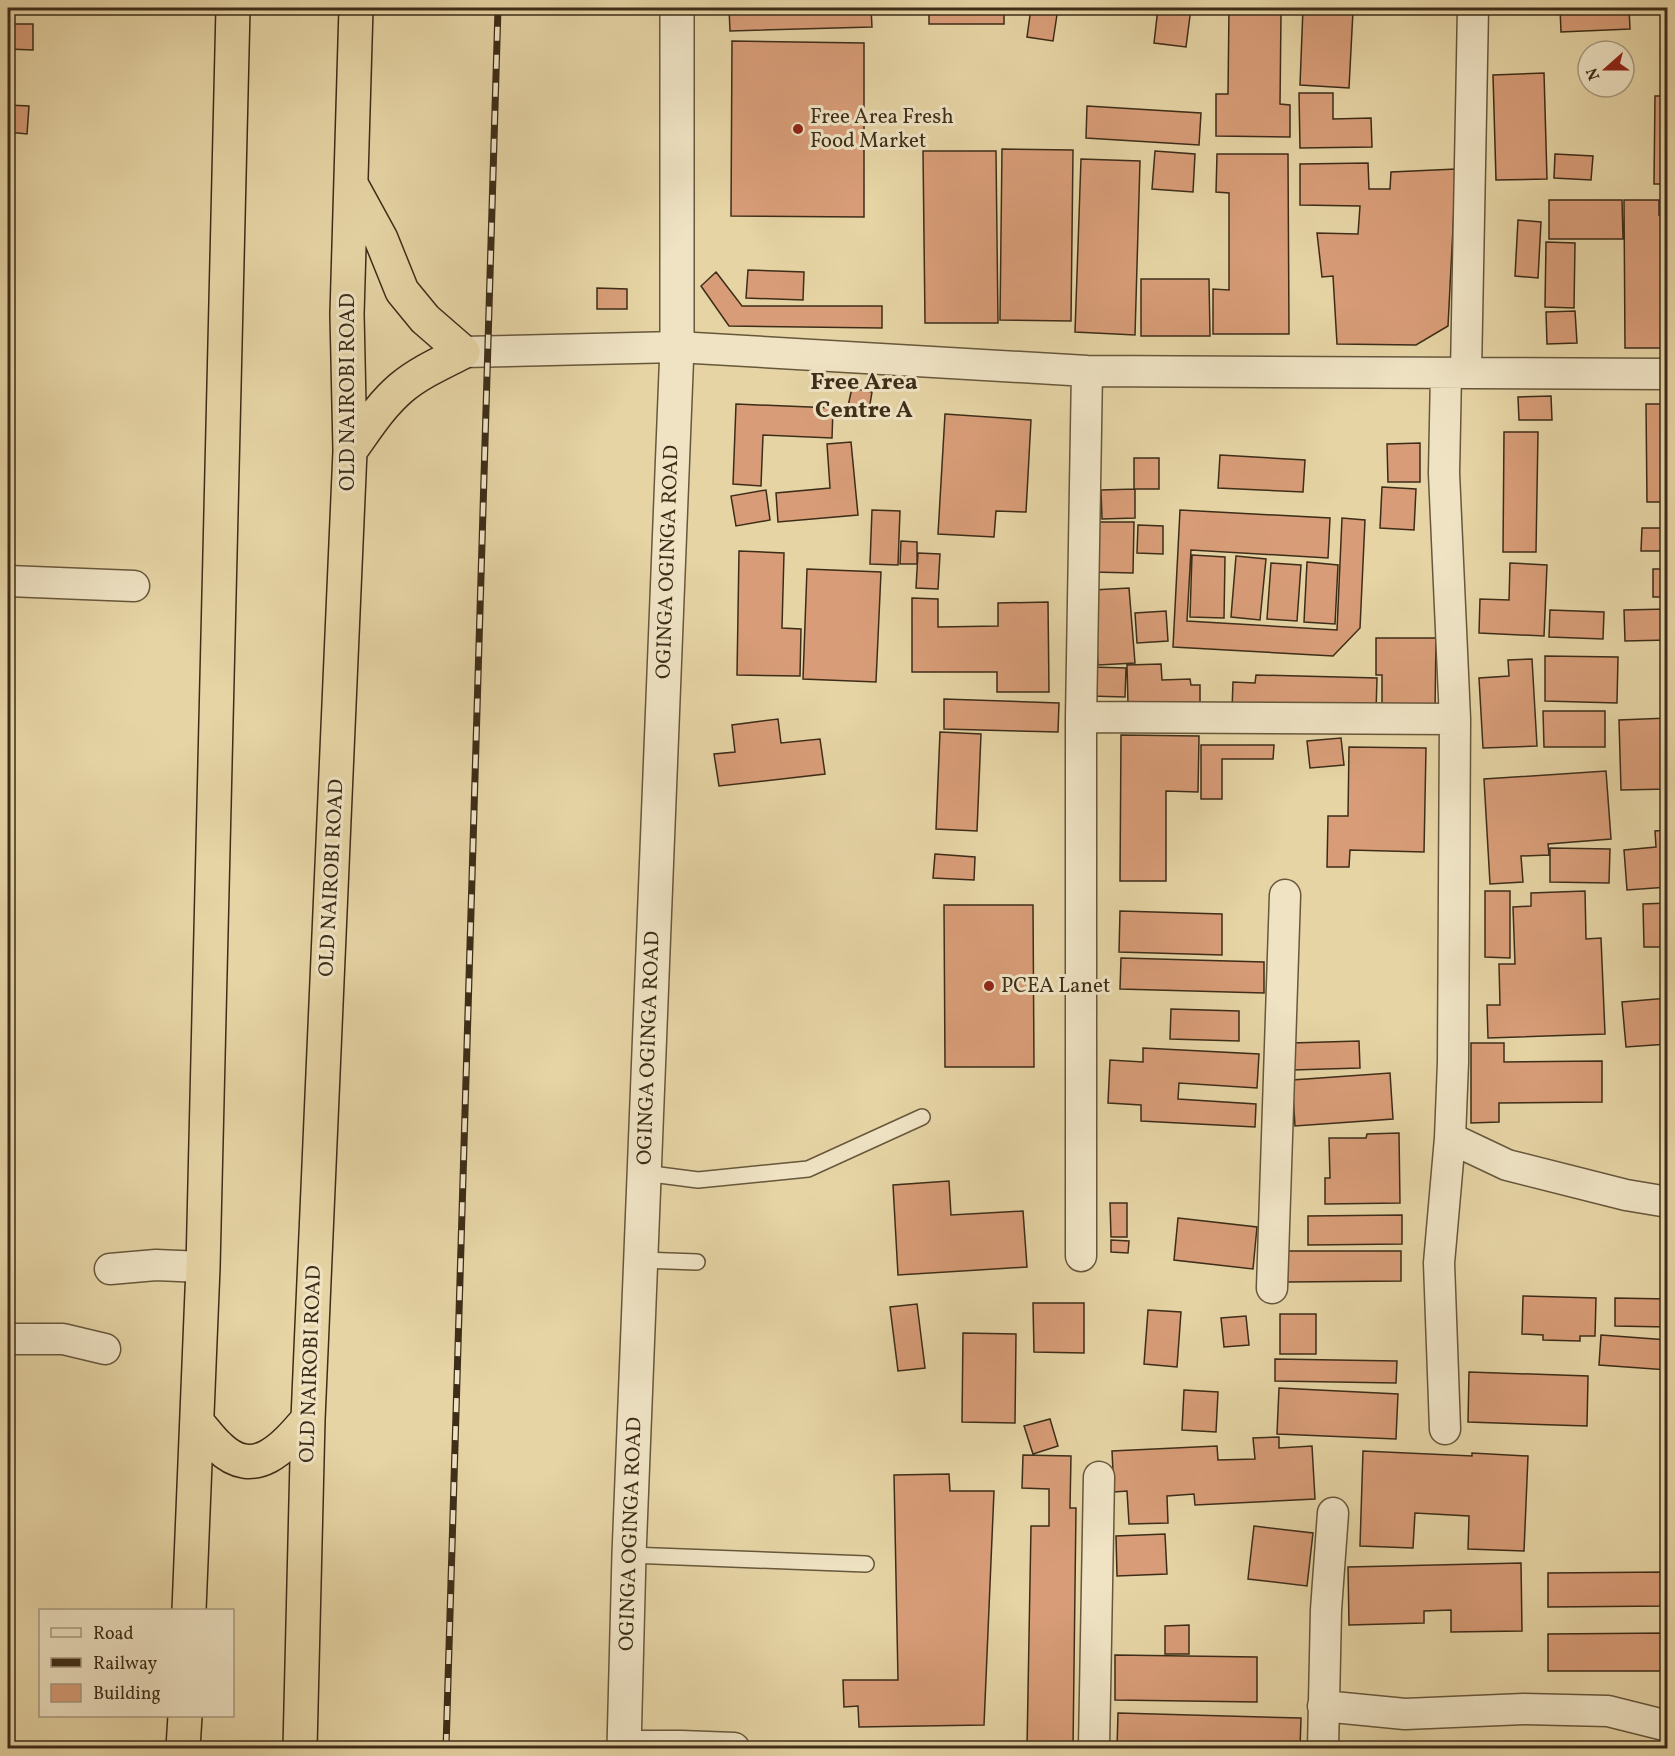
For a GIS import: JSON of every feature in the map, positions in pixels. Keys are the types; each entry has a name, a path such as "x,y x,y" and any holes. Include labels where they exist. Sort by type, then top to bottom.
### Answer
{"highway":[{"path":"189,1609 202,1267 233,8"},
{"name":"OLD NAIROBI ROAD","path":"300,1749 308,1419 350,451 347,314 356,8"},
{"path":"350,451 379,410 401,388 426,371 463,352 425,319 402,291 381,239 351,186"},
{"path":"197,1422 219,1448 233,1458 255,1460 270,1457 278,1451 308,1419"},
{"path":"183,1749 185,1717"}],"street":[{"name":"OGINGA OGINGA ROAD","path":"629,1748 653,1174 677,347 677,8"},
{"path":"1444,1429 1439,1263 1450,1138 1453,1062 1455,718 1444,472 1456,372 1473,8"},
{"path":"463,352 677,347 1087,371 1668,374"},
{"path":"1081,1256 1081,717 1087,371"},
{"path":"8,581 134,586"},
{"path":"1081,717 1455,718"},
{"path":"1272,1288 1285,895"},
{"path":"1450,1138 1508,1165 1626,1195 1668,1202"},
{"path":"110,1269 156,1265 202,1267"},
{"path":"8,1339 63,1339 105,1349"},
{"path":"1094,1749 1099,1477"},
{"path":"1323,1749 1326,1610 1333,1513"},
{"path":"1323,1706 1405,1714 1524,1709 1608,1711 1668,1726"},
{"path":"629,1748 734,1749"}],"lane":[{"path":"653,1174 698,1180 808,1169 922,1117"},
{"path":"650,1261 694,1262"},
{"path":"637,1556 866,1564"}],"building":[{"path":"729,8 871,8 872,27 730,31"},
{"path":"929,8 1004,8 1004,24 929,24"},
{"path":"1031,8 1058,8 1053,41 1027,37"},
{"path":"1158,8 1191,8 1186,47 1154,43"},
{"path":"1229,8 1294,8 1294,14 1281,14 1280,104 1290,105 1290,137 1216,136 1216,94 1228,94"},
{"path":"1303,8 1353,11 1349,88 1300,85"},
{"path":"1560,8 1629,8 1630,29 1561,32"},
{"path":"8,24 33,24 33,50 8,49"},
{"name":"Free Area Fresh Food Market","path":"732,41 864,43 864,217 731,216"},
{"path":"1544,73 1547,179 1496,180 1493,75"},
{"path":"1299,93 1333,93 1333,119 1371,118 1372,147 1300,148"},
{"path":"1655,96 1668,96 1668,184 1654,184"},
{"path":"8,105 29,106 27,134 8,132"},
{"path":"1087,106 1201,113 1199,145 1086,138"},
{"path":"1002,149 1073,150 1071,321 1000,320"},
{"path":"923,151 996,151 998,323 925,323"},
{"path":"1155,151 1195,154 1193,192 1152,189"},
{"path":"1217,154 1288,154 1289,334 1213,334 1213,289 1229,290 1229,193 1216,192"},
{"path":"1555,154 1593,156 1591,180 1554,178"},
{"path":"1081,159 1140,161 1135,335 1075,332"},
{"path":"1368,163 1369,189 1390,189 1391,172 1456,169 1448,326 1416,345 1337,344 1333,276 1322,277 1317,233 1358,234 1360,206 1300,205 1300,164"},
{"path":"1549,200 1622,200 1623,239 1549,239"},
{"path":"1624,200 1659,200 1659,215 1668,215 1668,348 1625,348"},
{"path":"1518,220 1541,222 1538,278 1515,276"},
{"path":"1546,242 1575,243 1574,308 1545,307"},
{"path":"748,270 804,272 803,300 746,298"},
{"path":"716,272 742,306 882,306 882,328 729,326 701,286"},
{"path":"1141,279 1209,279 1210,336 1141,336"},
{"path":"597,288 627,289 627,309 597,309"},
{"path":"1575,311 1577,343 1547,344 1546,312"},
{"path":"852,388 872,392 869,410 848,406"},
{"path":"1551,396 1552,420 1519,420 1518,397"},
{"path":"736,404 833,408 832,438 763,435 761,486 733,484"},
{"path":"1646,404 1668,404 1668,502 1647,502"},
{"path":"945,414 1031,420 1026,512 996,511 994,537 938,534"},
{"path":"1504,432 1538,432 1536,552 1503,552"},
{"path":"851,442 858,515 778,522 776,493 830,488 827,444"},
{"path":"1420,443 1420,482 1388,482 1387,444"},
{"path":"1220,455 1305,460 1303,492 1218,488"},
{"path":"1134,458 1159,458 1159,489 1134,489"},
{"path":"1382,487 1416,489 1414,530 1380,528"},
{"path":"1135,489 1135,518 1102,519 1101,490"},
{"path":"766,490 770,520 736,526 731,496"},
{"path":"872,510 900,511 898,565 870,564"},
{"path":"1180,510 1330,518 1328,558 1191,550 1187,621 1337,630 1342,518 1365,520 1360,628 1333,656 1173,647"},
{"path":"1093,522 1134,522 1133,573 1093,572"},
{"path":"1138,525 1163,526 1163,554 1137,553"},
{"path":"1642,528 1668,528 1668,551 1641,551"},
{"path":"901,541 917,542 917,564 900,564"},
{"path":"739,551 784,553 782,628 801,629 800,676 737,675"},
{"path":"918,553 940,554 938,589 916,588"},
{"path":"1192,555 1225,557 1224,618 1190,617"},
{"path":"1236,556 1266,559 1260,620 1231,617"},
{"path":"1307,562 1338,565 1335,624 1304,622"},
{"path":"1271,563 1301,565 1297,621 1267,619"},
{"path":"1510,563 1547,565 1544,636 1479,633 1480,599 1509,600"},
{"path":"807,569 881,572 876,682 803,679"},
{"path":"1653,569 1668,569 1668,597 1653,597"},
{"path":"1129,588 1135,663 1098,665 1093,590"},
{"path":"912,598 938,599 938,627 998,626 998,603 1048,602 1049,692 997,692 997,672 912,672"},
{"path":"1668,609 1668,640 1625,641 1624,610"},
{"path":"1550,610 1604,612 1603,639 1549,637"},
{"path":"1166,611 1168,641 1137,643 1135,613"},
{"path":"1376,638 1436,638 1435,711 1382,711 1382,675 1376,675"},
{"path":"1545,656 1618,657 1617,703 1545,701"},
{"path":"1532,659 1537,746 1483,748 1479,678 1509,676 1508,660"},
{"path":"1161,664 1162,680 1190,679 1191,685 1200,685 1200,703 1128,704 1127,665"},
{"path":"1091,667 1126,668 1125,697 1090,696"},
{"path":"1256,675 1377,678 1376,712 1232,709 1233,682 1255,683"},
{"path":"944,699 1059,703 1058,732 944,729"},
{"path":"1543,711 1605,711 1605,747 1544,747"},
{"path":"1668,718 1668,789 1621,790 1619,720"},
{"path":"778,719 781,743 820,739 825,774 719,786 714,754 735,752 732,725"},
{"path":"940,732 981,734 977,831 936,829"},
{"path":"1121,735 1199,736 1198,792 1166,791 1166,881 1120,881"},
{"path":"1341,738 1344,765 1310,768 1307,741"},
{"path":"1201,745 1274,745 1273,759 1222,759 1222,799 1201,799"},
{"path":"1349,747 1426,748 1424,852 1350,850 1349,867 1327,867 1328,816 1348,816"},
{"path":"1606,771 1611,839 1548,844 1549,855 1521,856 1523,882 1490,884 1484,779"},
{"path":"1668,830 1668,887 1627,890 1624,850 1656,847 1655,831"},
{"path":"1550,848 1610,849 1609,883 1550,882"},
{"path":"935,854 975,857 974,880 933,878"},
{"path":"1485,891 1510,891 1510,958 1485,957"},
{"path":"1585,891 1586,939 1601,938 1605,1034 1488,1038 1487,1005 1500,1005 1499,964 1515,964 1513,907 1531,906 1531,893"},
{"path":"1668,903 1668,947 1644,947 1643,904"},
{"name":"PCEA Lanet","path":"944,905 1033,905 1034,1067 945,1067"},
{"path":"1120,911 1222,914 1222,955 1119,952"},
{"path":"1121,958 1264,962 1264,993 1120,989"},
{"path":"1668,998 1668,1044 1626,1047 1622,1002"},
{"path":"1171,1009 1239,1011 1239,1041 1170,1039"},
{"path":"1359,1041 1360,1068 1292,1070 1291,1043"},
{"path":"1471,1043 1504,1043 1504,1062 1602,1061 1602,1102 1499,1103 1499,1122 1471,1123"},
{"path":"1143,1048 1259,1054 1257,1088 1179,1083 1178,1099 1256,1104 1255,1127 1141,1121 1141,1105 1108,1103 1110,1060 1143,1062"},
{"path":"1390,1073 1393,1119 1295,1126 1292,1080"},
{"path":"1399,1133 1400,1203 1325,1204 1325,1178 1330,1178 1329,1138 1366,1138 1367,1134"},
{"path":"949,1181 951,1215 1023,1211 1027,1267 898,1275 893,1185"},
{"path":"1110,1203 1127,1203 1127,1237 1111,1237"},
{"path":"1402,1215 1402,1244 1308,1245 1308,1216"},
{"path":"1178,1218 1257,1227 1253,1269 1174,1260"},
{"path":"1111,1240 1129,1241 1128,1253 1111,1252"},
{"path":"1287,1251 1401,1251 1401,1281 1287,1282"},
{"path":"1523,1296 1596,1298 1595,1336 1580,1336 1580,1341 1543,1340 1543,1335 1522,1334"},
{"path":"1615,1298 1668,1299 1668,1327 1615,1326"},
{"path":"1033,1303 1084,1303 1084,1353 1034,1352"},
{"path":"917,1304 925,1368 898,1371 890,1307"},
{"path":"1148,1310 1181,1312 1177,1367 1144,1364"},
{"path":"1280,1314 1316,1314 1316,1354 1280,1354"},
{"path":"1246,1316 1249,1345 1224,1347 1221,1318"},
{"path":"963,1333 1016,1334 1015,1423 962,1422"},
{"path":"1601,1335 1668,1340 1668,1370 1599,1365"},
{"path":"1275,1359 1397,1361 1396,1383 1275,1381"},
{"path":"1469,1372 1588,1376 1587,1426 1468,1422"},
{"path":"1279,1388 1398,1394 1396,1439 1277,1434"},
{"path":"1184,1390 1218,1392 1216,1432 1182,1430"},
{"path":"1050,1419 1058,1446 1033,1454 1024,1426"},
{"path":"1279,1437 1279,1448 1312,1446 1315,1499 1195,1505 1194,1494 1167,1496 1168,1523 1129,1524 1127,1491 1114,1492 1112,1451 1217,1446 1218,1460 1255,1459 1253,1438"},
{"path":"1363,1451 1528,1456 1524,1551 1468,1549 1469,1516 1415,1513 1413,1548 1360,1546"},
{"path":"1023,1455 1071,1456 1070,1508 1076,1508 1073,1748 1027,1748 1031,1526 1049,1526 1049,1489 1022,1488"},
{"path":"949,1474 950,1491 994,1491 984,1725 859,1727 858,1706 844,1707 843,1680 898,1680 894,1475"},
{"path":"1254,1526 1313,1533 1307,1586 1248,1579"},
{"path":"1165,1534 1167,1574 1117,1576 1116,1536"},
{"path":"1521,1563 1522,1631 1451,1632 1451,1610 1424,1611 1424,1623 1349,1625 1348,1567"},
{"path":"1668,1572 1668,1606 1548,1607 1548,1573"},
{"path":"1189,1625 1189,1654 1165,1654 1165,1626"},
{"path":"1668,1633 1668,1671 1548,1671 1548,1634"},
{"path":"1115,1655 1257,1657 1257,1702 1115,1700"},
{"path":"1118,1713 1301,1718 1300,1748 1117,1748"}],"railway":[{"path":"446,1748 498,8"}],"place":[{"name":"Free Area Fresh Food Market","path":"798,129"},
{"name":"PCEA Lanet","path":"989,986"}],"district":[{"name":"Free Area Centre A","path":"864,397"}]}
